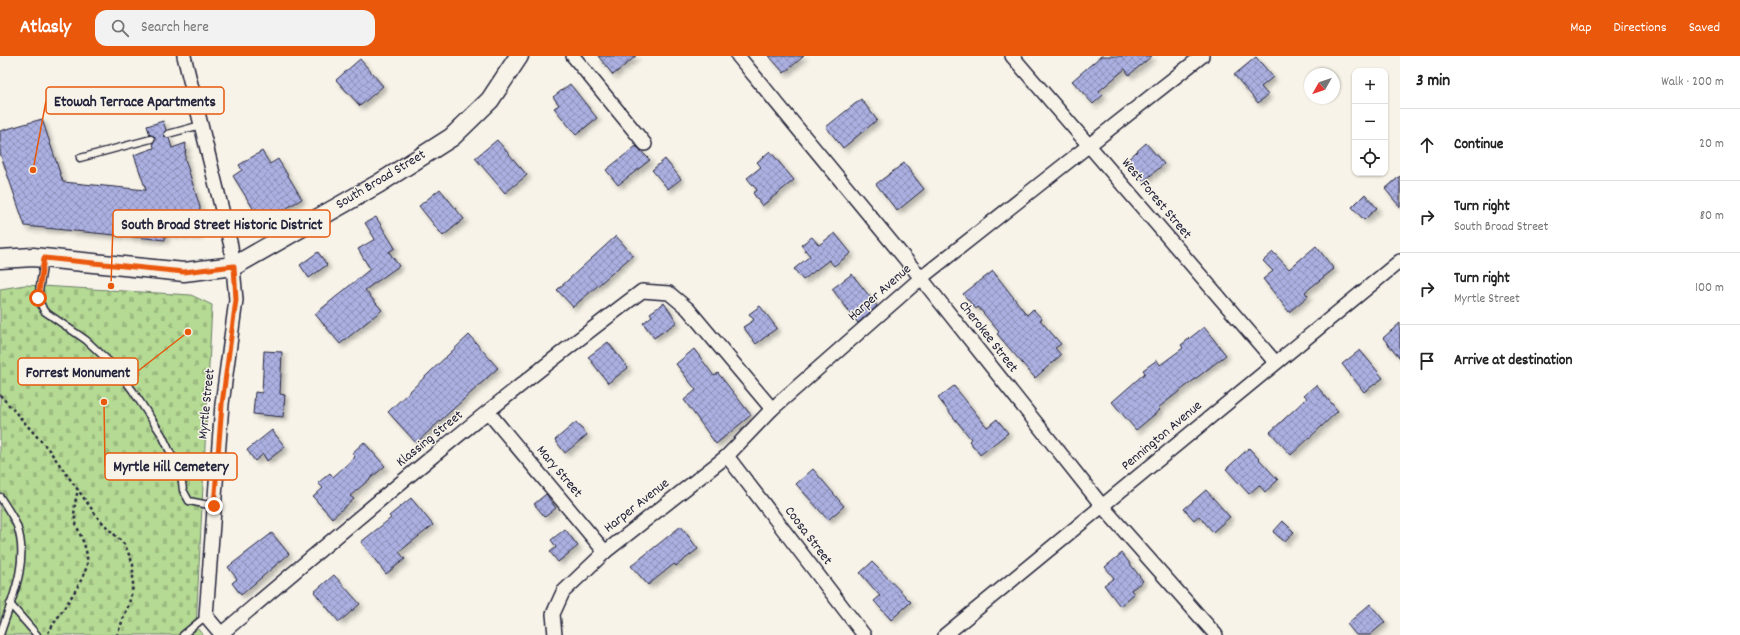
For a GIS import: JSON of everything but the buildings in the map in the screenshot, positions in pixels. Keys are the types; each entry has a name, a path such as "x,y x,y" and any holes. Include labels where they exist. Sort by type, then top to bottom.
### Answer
{"main road":[{"name":"South Broad Street","path":"0,259 33,257 184,272 234,266 378,184 452,137 490,100 519,56"}],"street":[{"name":"Myrtle Street","path":"184,56 231,246 236,300 222,404 206,616"},
{"path":"573,56 645,144"},
{"name":"Cherokee Street","path":"738,56 922,278 1103,507 1216,635"},
{"name":"West Forest Street","path":"1012,56 1275,362"},
{"name":"Harper Avenue","path":"555,635 553,614 563,592 605,552 727,456 772,409 922,278 1089,144 1202,56"},
{"name":"Pennington Avenue","path":"945,635 1103,507 1275,362 1400,261"},
{"name":"Klassing Street","path":"222,634 386,495 550,361 642,292 670,293 688,309 772,409"},
{"name":"Mary Street","path":"488,412 605,552"},
{"name":"Coosa Street","path":"727,456 864,635"},
{"path":"206,616 222,634"}],"lane":[{"path":"168,134 201,125"},
{"path":"80,158 151,139"},
{"path":"44,258 38,298 44,311 86,340 116,368 134,391 162,435 181,475 183,490 189,501 214,506"},
{"path":"0,497 17,525 22,547 19,577 0,635"},
{"path":"10,604 37,635"},
{"path":"183,635 206,616"}],"path":[{"path":"0,395 49,450 99,519 125,545 133,564 133,586 117,635"},
{"path":"47,635 80,580 87,564 86,550 75,520 74,510 78,488"}],"green space":[{"path":"25,285 191,295 212,305 196,627 203,635 0,635 0,289"}],"place":[{"name":"Etowah Terrace Apartments","path":"33,170"},
{"name":"South Broad Street Historic District","path":"111,286"},
{"name":"Forrest Monument","path":"188,332"},
{"name":"Myrtle Hill Cemetery","path":"104,402"}],"route":[{"path":"38,298 44,258 184,272 234,266 236,300 222,404 214,506"}]}
